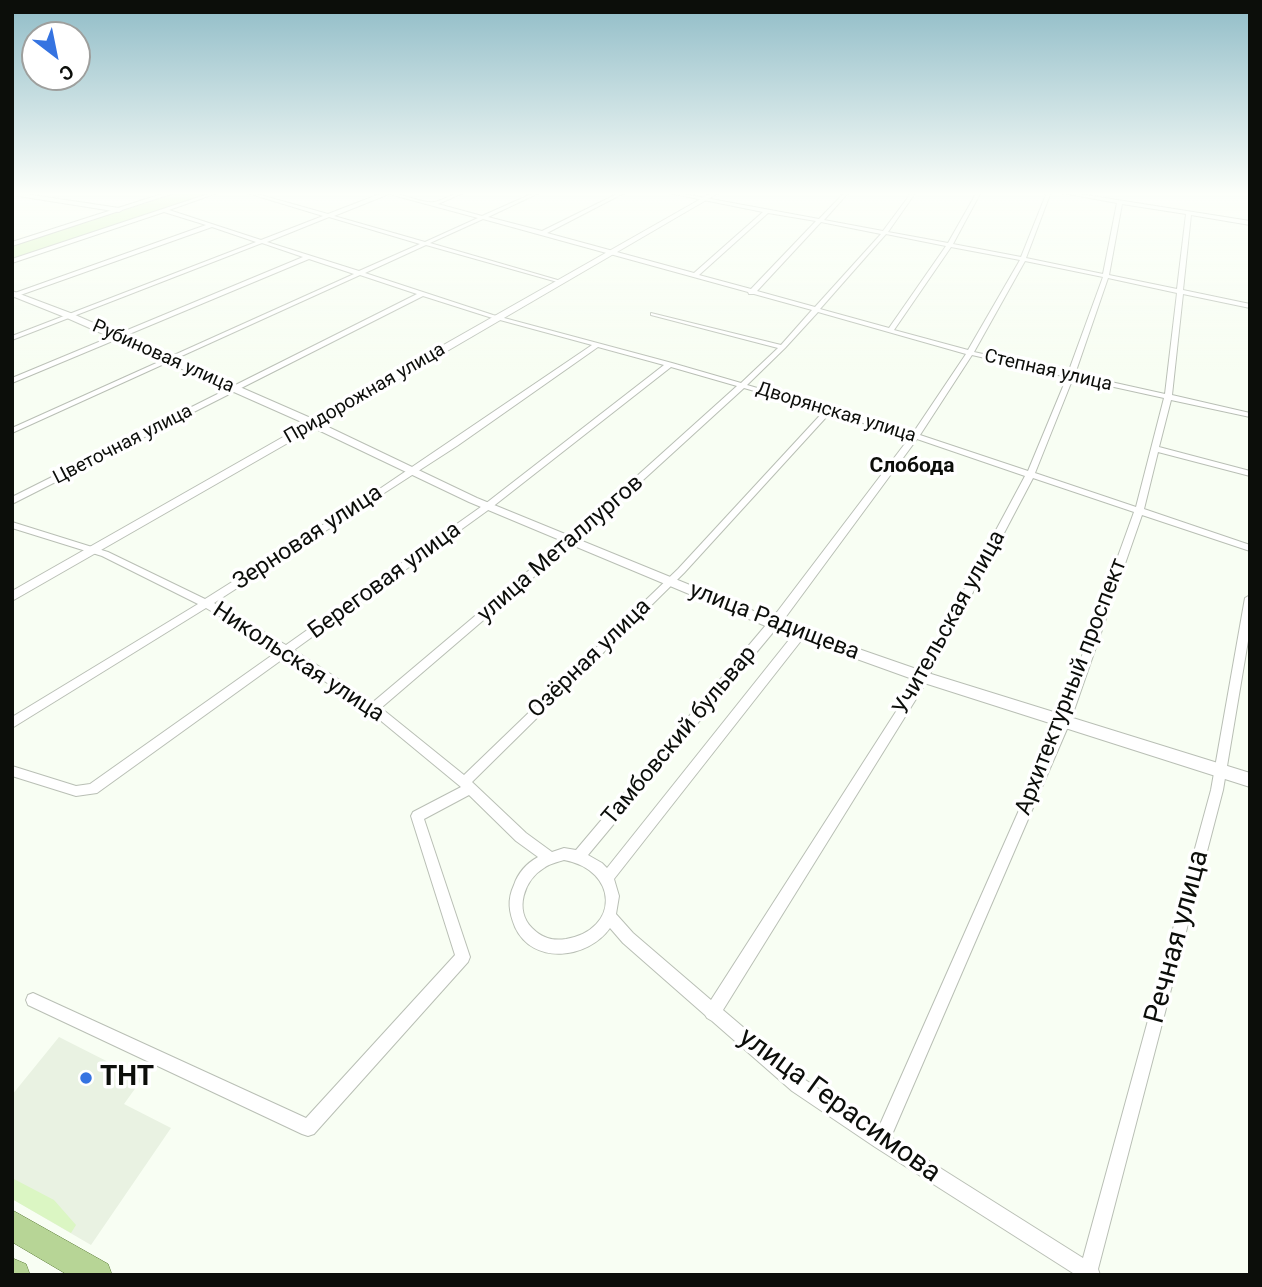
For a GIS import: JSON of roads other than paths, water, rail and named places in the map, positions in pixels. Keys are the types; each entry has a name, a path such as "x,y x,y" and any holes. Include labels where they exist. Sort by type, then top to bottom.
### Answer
{"main road":[{"path":"12,1224 97,1275"}],"street":[{"path":"12,261 39,252"},
{"path":"14,295 136,252"},
{"path":"12,338 236,252"},
{"name":"Дворянская улица","path":"293,252 498,318 670,364 915,436 1250,548"},
{"path":"12,431 407,252"},
{"path":"453,252 559,282"},
{"name":"Степная улица","path":"613,252 970,353 1250,415"},
{"name":"Придорожная улица","path":"12,597 613,252"},
{"path":"694,276 721,252"},
{"path":"751,293 791,252"},
{"path":"653,314 783,347 867,252"},
{"path":"890,331 944,252"},
{"path":"986,252 1250,306"},
{"name":"Тамбовский бульвар","path":"579,856 773,624 915,436 970,353 1026,252"},
{"name":"Учительская улица","path":"712,1013 923,677 1030,475 1070,377 1106,276 1111,252"},
{"name":"Архитектурный проспект","path":"881,1141 1064,722 1139,511 1168,398 1185,252"},
{"path":"12,381 308,257"},
{"name":"Цветочная улица","path":"12,501 422,294"},
{"name":"Рубиновая улица","path":"14,295 70,316 314,424"},
{"name":"Зерновая улица","path":"12,723 207,604 597,345"},
{"name":"улица Металлургов","path":"373,708 572,542 783,347"},
{"name":"Береговая улица","path":"12,771 76,791 93,789 488,506 670,364"},
{"name":"Озёрная улица","path":"33,1000 308,1128 463,957 417,816 467,785 670,582 829,410"},
{"name":"улица Радищева","path":"314,424 488,506 773,624 923,677 1250,780"},
{"path":"1156,449 1250,474"},
{"name":"Никольская улица","path":"12,525 94,550 150,575 207,604 287,652 373,708 467,785 521,837 548,857"},
{"name":"Речная улица","path":"1090,1274 1217,790 1250,598"},
{"name":"Тамбовский бульвар","path":"607,878 800,634"},
{"path":"564,854 579,856 593,862 607,878 613,901 609,916 603,927 587,941 571,947 539,943 526,933 518,920 514,905 516,890 523,876 534,865 548,857 564,854"},
{"name":"улица Герасимова","path":"609,916 628,938 712,1013 798,1084 881,1141 1090,1274"}],"place":[{"name":"ТНТ","path":"86,1078"}],"district":[{"name":"Слобода","path":"912,467"}]}
